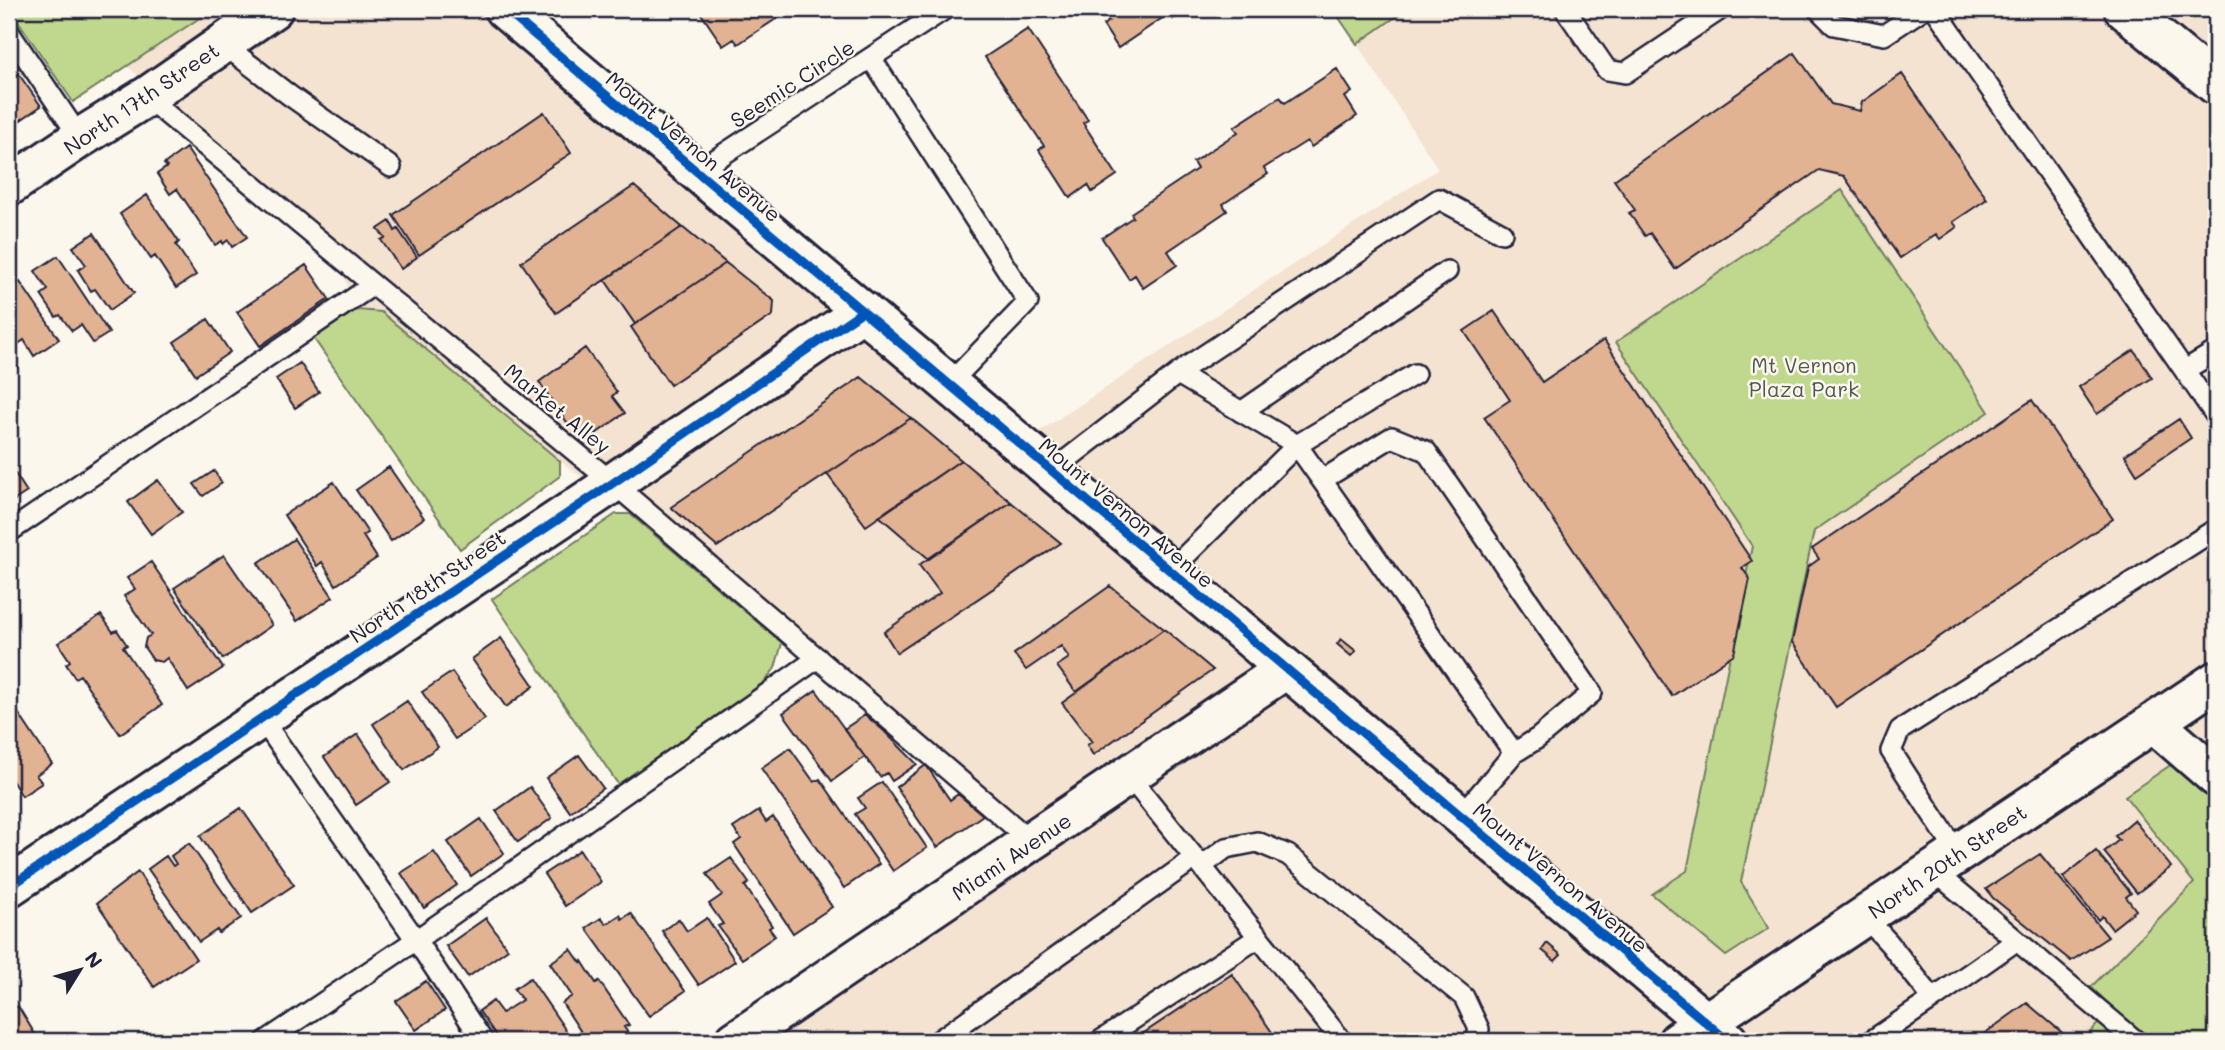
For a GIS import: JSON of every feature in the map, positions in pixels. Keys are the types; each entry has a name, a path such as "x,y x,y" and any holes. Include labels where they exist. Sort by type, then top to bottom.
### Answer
{"street":[{"name":"North 17th Street","path":"9,186 79,138 146,97 273,9"},
{"name":"Mount Vernon Avenue","path":"504,9 1461,816 1704,1035"},
{"path":"2124,9 2216,85"},
{"name":"North 18th Street","path":"9,887 613,483 863,311"},
{"name":"Miami Avenue","path":"735,1041 1286,669"},
{"name":"North 20th Street","path":"1704,1035 1864,916 2216,681"},
{"path":"2154,723 2216,777"}],"lane":[{"name":"Seemic Circle","path":"698,172 946,9"},
{"path":"1565,9 1607,70 1625,73 1721,9"},
{"path":"1818,9 1834,25 1884,35 1923,9"},
{"path":"1935,9 2216,416"},
{"path":"9,32 79,138"},
{"path":"223,44 289,95 391,167"},
{"path":"871,58 1028,302 949,384"},
{"name":"Market Alley","path":"146,97 613,483 1032,842"},
{"path":"1052,471 1178,373 1439,199 1502,233"},
{"path":"1241,412 1447,271"},
{"path":"9,531 373,285"},
{"path":"2185,370 2216,351"},
{"path":"1178,373 1297,445 1514,753"},
{"path":"1170,571 1297,445 1415,374"},
{"path":"1322,480 1392,436 1426,451 1592,693 1538,738 1514,753 1461,816"},
{"path":"2136,1041 2016,941 1946,862 1891,751 1900,730 2216,529"},
{"path":"266,1041 416,940 818,658"},
{"path":"261,718 483,1041"},
{"path":"1129,776 1342,1041"},
{"path":"938,1041 1198,862 1226,848 1257,842 1288,855 1464,997 1479,1029 1476,1041"},
{"path":"1864,916 1933,999"},
{"path":"1100,1041 1259,937"},
{"path":"1871,1041 2016,941"}],"shaded area":[{"path":"213,9 515,9 1025,441 1438,169 1357,44 1407,9 2210,9 2216,14 2216,802 2172,764 2126,796 2194,883 2091,987 2112,1006 2083,1041 742,1041 1043,843 782,643 630,514 560,461 381,312 357,310 330,241 127,66"}],"green space":[{"path":"10,9 213,9 73,102"},
{"path":"1333,9 1407,9 1357,44"},
{"name":"Mt Vernon Plaza Park","path":"1842,190 1989,412 1814,531 1741,882 1769,928 1726,956 1652,894 1687,871 1752,546 1616,342"},
{"path":"357,310 381,312 560,461 560,476 460,549 312,336"},
{"path":"616,514 630,514 782,643 775,668 761,687 618,784 492,599"},
{"path":"2172,764 2216,802 2216,1041 2083,1041 2112,1007 2091,987 2194,883 2125,796"}],"building":[{"path":"698,9 774,9 779,17 738,44 734,39 723,46"},
{"path":"1101,9 1188,9 1173,19 1170,13 1118,48 1103,25 1109,21"},
{"path":"1028,29 1088,120 1083,123 1117,175 1092,192 1088,185 1070,198 1039,150 1044,146 985,57"},
{"path":"1795,53 1831,104 1860,111 1862,102 1902,74 1987,199 1953,222 1957,227 1940,239 1936,234 1900,258 1844,176 1819,170 1675,269 1650,233 1645,236 1629,213 1635,210 1614,180"},
{"path":"9,60 41,106 9,128"},
{"path":"1337,69 1352,92 1345,97 1357,116 1311,147 1307,141 1264,168 1268,174 1223,204 1227,211 1168,251 1177,265 1143,288 1135,275 1129,279 1102,238 1133,217 1131,213 1197,169 1193,162 1238,132 1234,127 1280,97 1285,103"},
{"path":"544,112 571,153 419,255 393,215"},
{"path":"186,148 247,237 232,247 228,240 215,245 177,189 170,194 157,174 167,167 164,164"},
{"path":"634,186 682,227 556,313 521,262"},
{"path":"147,195 179,242 176,245 196,275 176,288 155,256 151,259 120,214"},
{"path":"390,221 417,257 401,269 381,240 385,238 378,229"},
{"path":"682,227 726,263 635,324 605,280"},
{"path":"94,233 134,293 110,310 95,289 91,291 78,270 86,265 73,247"},
{"path":"58,256 109,333 93,343 81,325 72,331 60,315 56,317 41,295 48,290 35,271"},
{"path":"726,263 774,301 773,315 670,385 631,327"},
{"path":"306,265 329,299 260,346 237,312"},
{"path":"20,282 59,339 34,356 24,340 18,344 9,329 9,290"},
{"path":"1494,311 1542,382 1604,340 1752,561 1742,568 1750,579 1734,654 1672,696 1484,417 1510,400 1464,331"},
{"path":"208,319 230,352 196,375 174,342"},
{"path":"585,348 617,392 612,396 625,413 587,440 574,421 569,425 539,382"},
{"path":"2134,350 2152,378 2097,414 2079,387"},
{"path":"9,352 18,367 9,373"},
{"path":"300,363 319,392 295,408 276,379"},
{"path":"861,377 911,418 717,547 671,507"},
{"path":"2032,400 2113,519 1836,707 1792,642 1808,567 1819,559 1812,549"},
{"path":"911,418 961,460 866,526 827,474"},
{"path":"2179,419 2191,438 2137,474 2125,455"},
{"path":"961,460 1011,502 929,559 879,516"},
{"path":"9,464 27,492 9,504"},
{"path":"389,467 424,518 391,541 356,490"},
{"path":"214,471 222,483 203,496 194,484"},
{"path":"158,480 182,512 151,534 128,502"},
{"path":"334,482 368,533 363,536 377,558 336,585 322,562 317,566 284,515"},
{"path":"1011,502 1061,543 897,653 884,632 940,593 919,565"},
{"path":"294,539 333,597 297,621 258,563"},
{"path":"224,555 272,625 223,659 174,588"},
{"path":"151,562 223,668 188,691 167,658 162,662 153,660 144,647 146,638 151,635 124,596 135,589 127,578"},
{"path":"1110,586 1164,629 1076,692 1057,666 1069,658 1061,646 1026,670 1014,654"},
{"path":"101,615 113,632 117,630 127,645 123,647 162,705 120,734 80,675 75,678 66,664 70,661 58,643"},
{"path":"1164,629 1213,670 1093,755 1087,745 1092,742 1062,703"},
{"path":"501,638 534,686 506,707 472,659"},
{"path":"1341,639 1356,651 1351,656 1337,644"},
{"path":"452,672 485,719 455,739 422,692"},
{"path":"816,690 865,757 832,781 783,713"},
{"path":"407,701 438,747 404,770 373,724"},
{"path":"17,711 52,764 36,775 42,783 22,796 9,776 9,717"},
{"path":"865,715 917,764 892,781 887,773 880,777 844,729"},
{"path":"358,734 390,782 356,805 324,757"},
{"path":"790,748 814,782 820,779 879,864 844,888 761,768"},
{"path":"579,755 603,788 570,812 546,778"},
{"path":"926,765 950,800 958,794 983,815 937,847 896,787"},
{"path":"882,782 927,848 893,871 855,814 865,808 858,798"},
{"path":"530,787 552,818 518,842 496,811"},
{"path":"241,808 294,885 252,913 200,836"},
{"path":"759,811 766,822 773,817 832,907 793,933 734,844 741,839 733,828"},
{"path":"481,819 504,853 471,876 448,842"},
{"path":"2134,820 2171,867 2137,893 2104,852 2119,840 2115,836"},
{"path":"189,843 241,918 219,933 217,930 199,942 148,869 166,856 173,866 176,864 171,856"},
{"path":"580,850 601,882 565,906 544,874"},
{"path":"2096,851 2131,893 2126,897 2136,910 2112,929 2102,916 2098,920 2063,877"},
{"path":"434,852 457,885 424,908 401,873"},
{"path":"2040,854 2108,937 2071,961 1993,898 1986,889"},
{"path":"731,858 749,883 745,886 772,926 769,928 775,936 742,959 718,926 723,924 709,904 722,895 707,874"},
{"path":"138,872 196,959 154,987 97,903"},
{"path":"631,913 685,991 649,1016 586,928 601,918 606,924 620,915 622,919"},
{"path":"486,918 508,949 468,977 446,946"},
{"path":"707,918 735,961 699,985 662,931 679,919 687,931"},
{"path":"1547,943 1561,955 1555,961 1542,950"},
{"path":"571,949 596,983 599,981 629,1025 624,1027 630,1036 622,1041 587,1041 562,1003 572,996 550,963"},
{"path":"1232,974 1278,1041 1132,1041"},
{"path":"530,978 573,1041 500,1041 479,1011 493,1001 502,1013 522,1000 514,989"},
{"path":"426,981 445,1010 416,1030 396,1001"},
{"path":"9,1003 13,1009 18,1006 39,1041 9,1041"},
{"path":"2027,1003 2072,1041 1974,1041"}],"cycle path":[{"path":"504,9 1728,1041"},
{"path":"9,887 613,483 863,311"}]}
